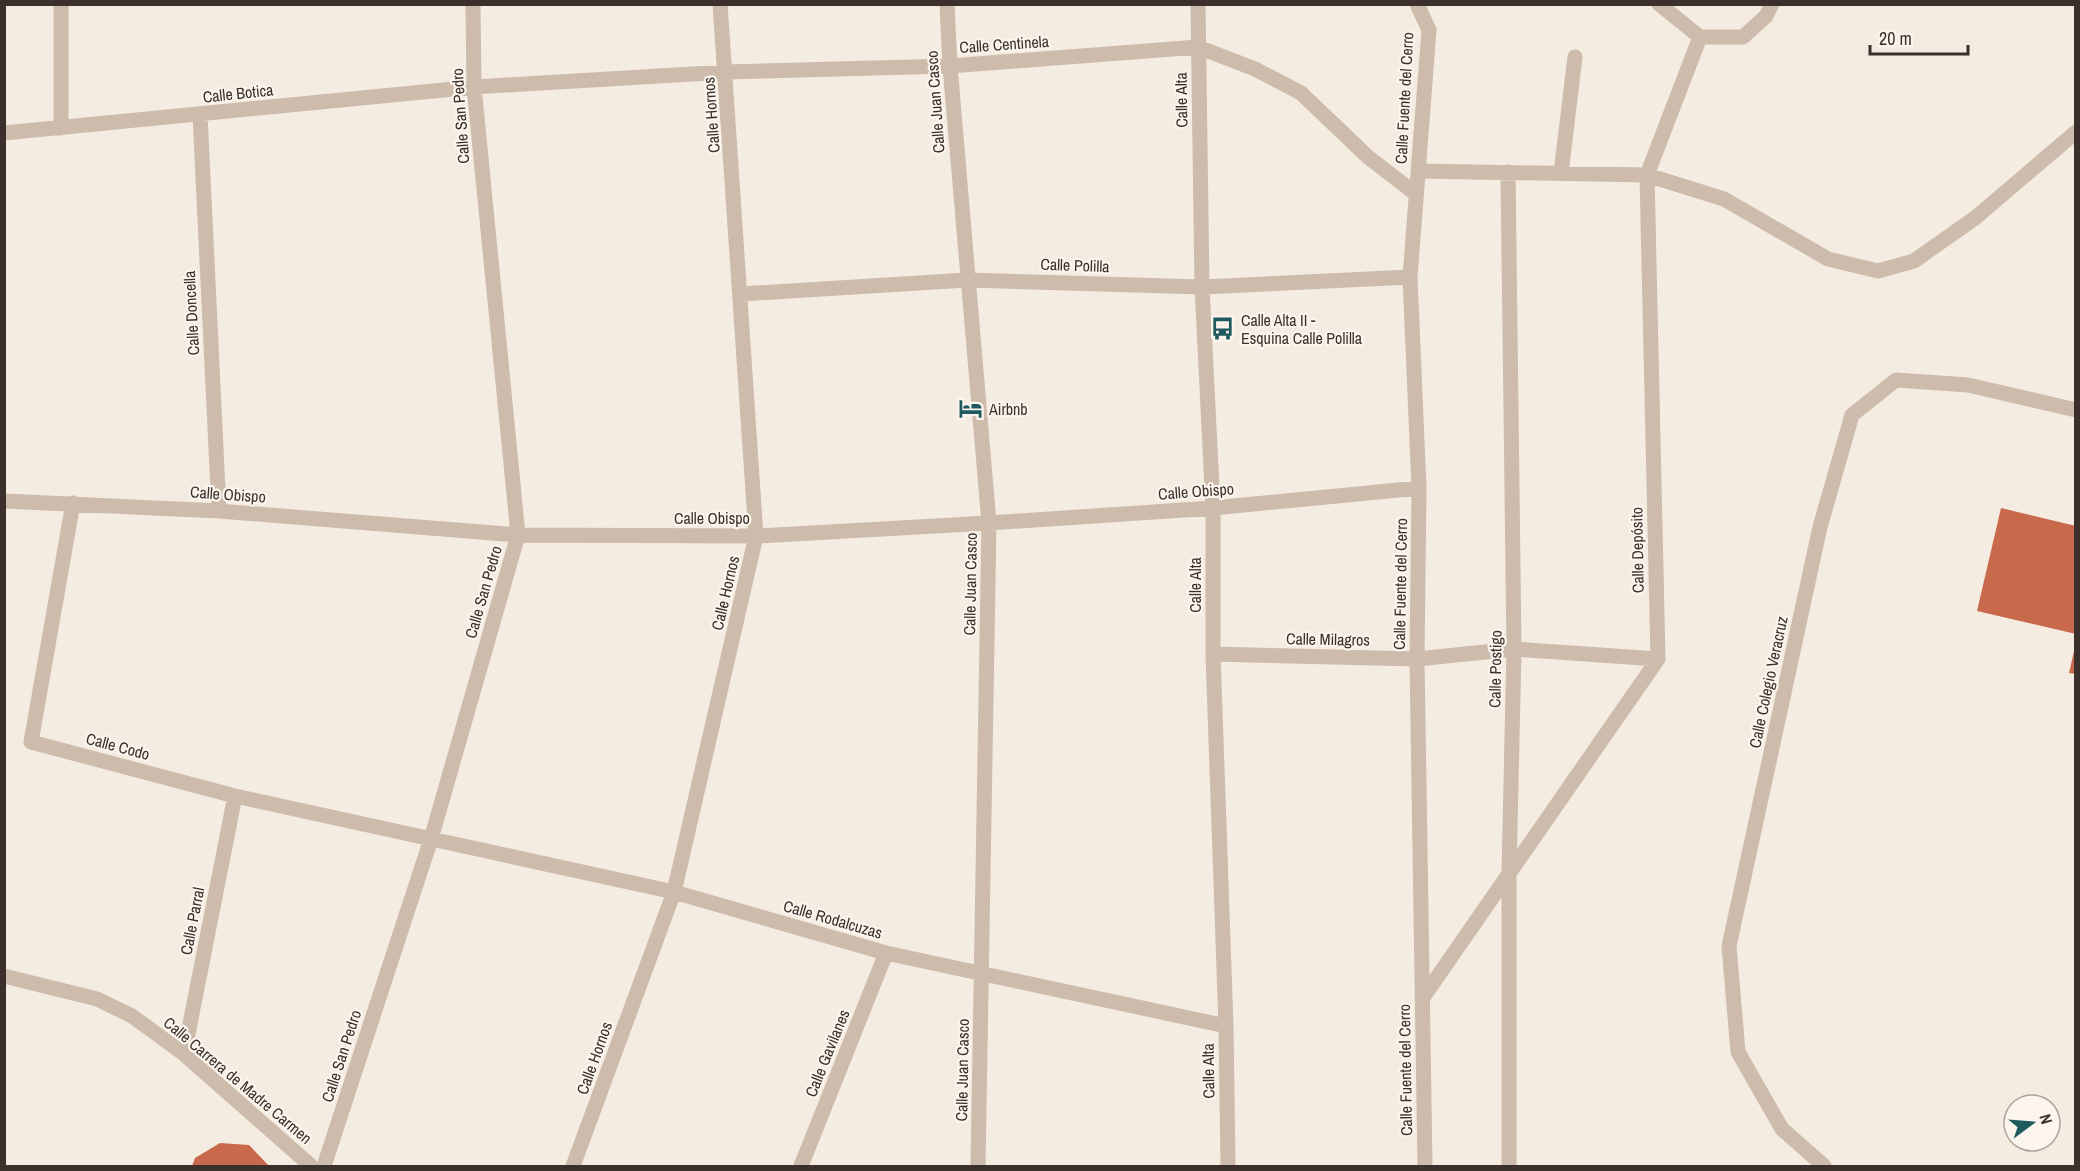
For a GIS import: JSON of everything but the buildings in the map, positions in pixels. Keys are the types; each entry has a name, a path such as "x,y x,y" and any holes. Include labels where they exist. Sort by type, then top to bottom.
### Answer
{"street":[{"path":"61,4 61,128"},
{"name":"Calle San Pedro","path":"324,1167 431,839 518,535 474,87 473,4"},
{"name":"Calle Hornos","path":"573,1167 674,892 756,536 720,4"},
{"name":"Calle Juan Casco","path":"947,4 950,66 989,523 978,1167"},
{"name":"Calle Alta","path":"1198,4 1202,286 1213,508 1213,654 1226,1026 1228,1167"},
{"name":"Calle Fuente del Cerro","path":"1418,4 1429,30 1410,277 1419,488 1417,659 1425,1167"},
{"path":"1659,4 1700,37 1743,37 1766,16 1772,4"},
{"name":"Calle Depósito","path":"1658,659 1647,176 1700,37"},
{"name":"Calle Centinela","path":"474,87 726,72 950,66 1198,47 1255,69 1301,93 1368,157 1416,194"},
{"path":"1561,173 1575,57"},
{"name":"Calle Botica","path":"4,133 474,87"},
{"name":"Calle Doncella","path":"200,115 219,511"},
{"path":"1418,171 1647,176 1724,199 1827,259 1878,271 1914,261 1975,218 2076,132"},
{"name":"Calle Postigo","path":"1508,172 1514,649 1509,873 1509,1167"},
{"name":"Calle Polilla","path":"740,294 968,280 1202,286 1410,277"},
{"name":"Calle Colegio Veracruz","path":"1824,1167 1782,1129 1738,1052 1729,946 1820,527 1852,415 1896,380 1968,385 2076,410"},
{"name":"Calle Obispo","path":"4,501 219,511 518,535 756,536 1213,508 1419,488"},
{"name":"Calle Codo","path":"73,503 31,742 235,796 431,839"},
{"name":"Calle Milagros","path":"1213,654 1417,659 1514,649 1658,659"},
{"path":"1422,999 1658,659"},
{"name":"Calle Parral","path":"184,1054 235,796"},
{"name":"Calle Rodalcuzas","path":"431,839 674,892 886,952 1226,1026"},
{"name":"Calle Gavilanes","path":"801,1167 886,952"},
{"name":"Calle Carrera de Madre Carmen","path":"4,976 97,999 132,1016 184,1054 311,1167"}],"place":[{"name":"Calle Alta II - Esquina Calle Polilla","path":"1223,329"},
{"name":"Airbnb","path":"971,409"}]}
